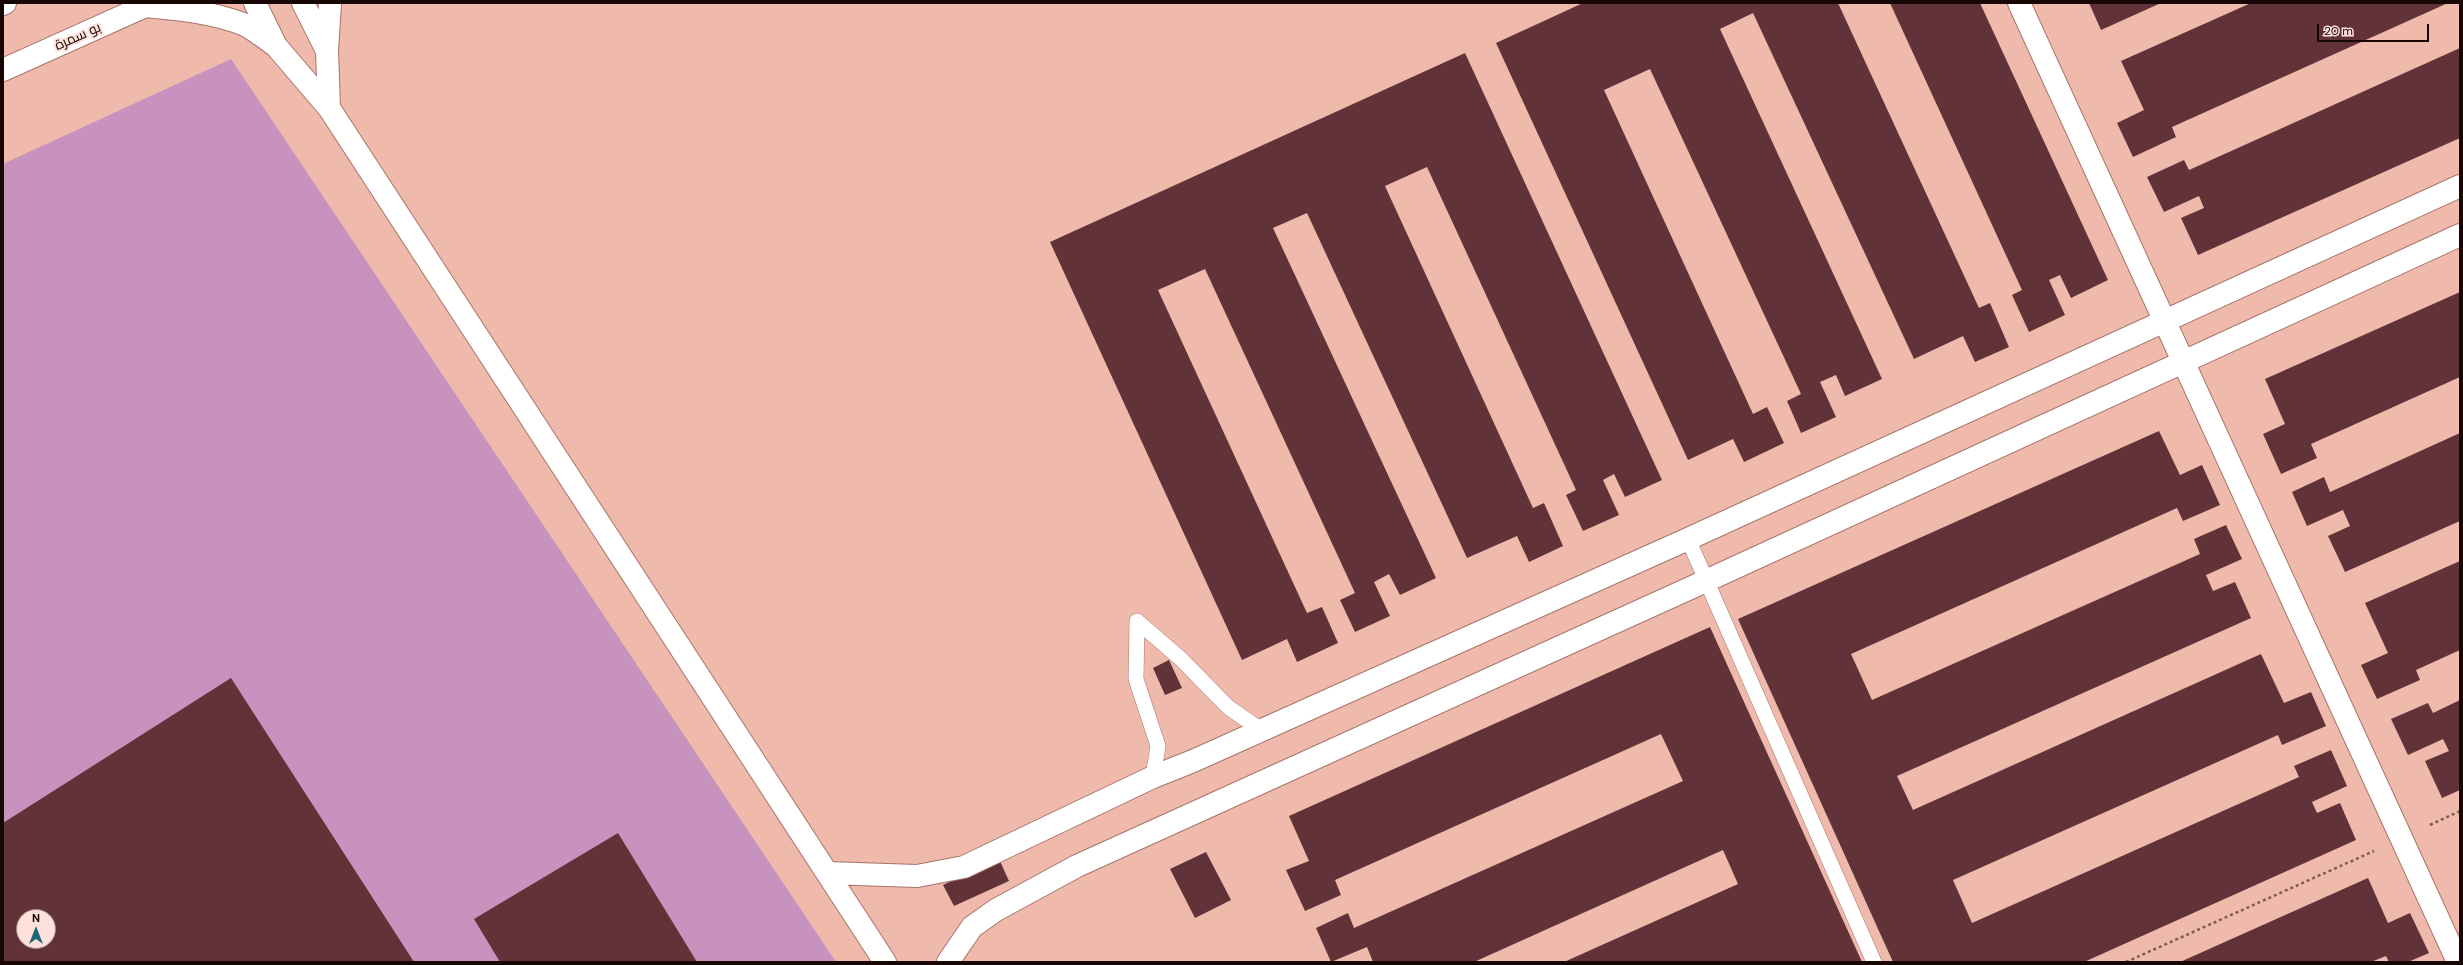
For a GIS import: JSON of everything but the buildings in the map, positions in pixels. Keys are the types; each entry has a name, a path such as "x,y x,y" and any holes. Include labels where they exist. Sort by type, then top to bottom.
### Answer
{"street":[{"path":"254,3 276,46 329,108 885,962"},
{"path":"303,3 327,51"},
{"path":"329,108 327,51 330,3"},
{"path":"2019,3 2458,962"},
{"path":"149,4 224,18 244,25 276,46"},
{"name":"بو سمرة","path":"3,70 149,4"},
{"path":"827,873 917,876 964,867 1152,777 1261,730 1688,539 2460,186"},
{"path":"948,962 972,927 996,910 1077,866 1708,580 2182,360 2460,235"}],"lane":[{"path":"1688,539 1708,580 1874,962"},
{"path":"1152,777 1158,746 1136,679 1137,621 1181,659 1228,707 1261,730"}],"path":[{"path":"2126,962 2460,812"}],"shaded area":[{"path":"231,59 836,962 3,962 3,164"}]}
